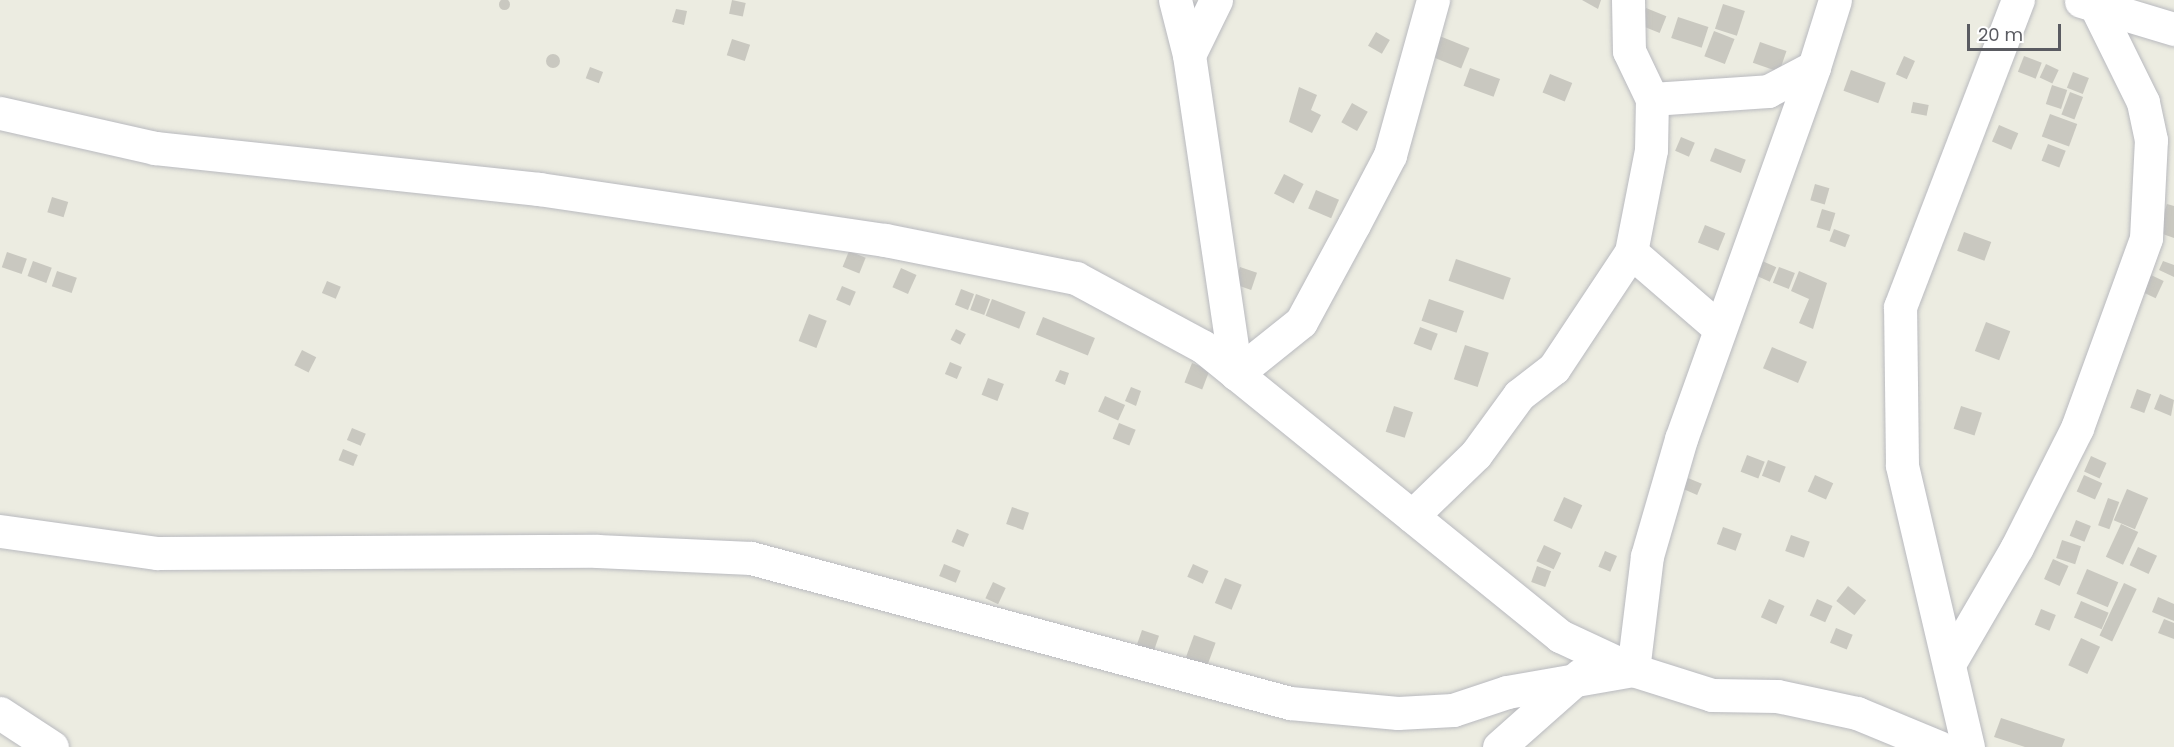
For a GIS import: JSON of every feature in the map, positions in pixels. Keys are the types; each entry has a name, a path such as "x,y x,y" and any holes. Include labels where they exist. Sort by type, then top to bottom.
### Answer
{"street":[{"path":"1175,0 1189,56 1236,374"},
{"path":"1189,56 1216,0"},
{"path":"1236,374 1301,322 1354,224 1390,155 1433,0"},
{"path":"1412,516 1476,454 1520,395 1554,368 1631,252 1652,150 1652,99 1629,51 1628,0"},
{"path":"1633,670 1647,556 1719,327 1814,67 1835,0"},
{"path":"1968,747 1902,465 1900,307 2019,0"},
{"path":"1949,664 2072,437 2146,238 2151,152 2143,102 2086,2"},
{"path":"2086,2 2174,28"},
{"path":"1652,99 1768,91 1814,67"},
{"path":"0,113 155,148 539,189 885,240 1076,278 1148,312 1236,374 1560,636 1633,670 1712,694 1777,696 1857,713 1939,747"},
{"path":"1631,252 1719,327"},
{"path":"0,531 157,553 597,551 751,558 1290,703 1398,713 1453,710 1580,675 1633,670"},
{"path":"1499,747 1580,675"},
{"path":"0,712 52,747"}],"building":[{"path":"504,-2 510,4 504,10 498,4"},
{"path":"732,0 746,3 743,17 729,14"},
{"path":"1582,0 1601,0 1598,9"},
{"path":"1723,4 1745,11 1737,36 1715,29"},
{"path":"1646,8 1666,16 1660,33 1639,25"},
{"path":"676,9 687,11 684,25 672,22"},
{"path":"1678,17 1708,27 1702,48 1671,38"},
{"path":"1714,31 1735,39 1725,64 1704,56"},
{"path":"1376,32 1390,40 1382,54 1368,46"},
{"path":"1437,35 1469,48 1461,69 1429,55"},
{"path":"732,39 750,45 745,61 727,55"},
{"path":"1760,42 1786,51 1779,72 1753,63"},
{"path":"553,54 558,56 560,61 558,66 553,68 548,66 546,61 548,56"},
{"path":"1904,56 1915,61 1907,79 1896,74"},
{"path":"2024,56 2042,63 2036,79 2018,72"},
{"path":"2046,64 2059,70 2052,84 2040,78"},
{"path":"590,67 603,72 599,83 586,78"},
{"path":"1470,68 1500,79 1494,97 1464,86"},
{"path":"1851,70 1886,83 1878,103 1843,91"},
{"path":"2073,72 2089,78 2083,94 2067,88"},
{"path":"1550,74 1572,83 1565,102 1543,93"},
{"path":"2052,85 2067,90 2061,109 2046,104"},
{"path":"1299,87 1317,95 1311,110 1321,115 1312,133 1289,122"},
{"path":"2070,92 2083,97 2074,119 2061,114"},
{"path":"1913,102 1929,105 1927,116 1911,113"},
{"path":"1352,103 1368,112 1357,131 1341,122"},
{"path":"2050,114 2077,124 2069,146 2042,137"},
{"path":"1999,125 2018,133 2011,150 1992,142"},
{"path":"1681,137 1695,143 1689,157 1675,151"},
{"path":"2048,144 2066,151 2059,168 2042,161"},
{"path":"1715,148 1746,160 1741,173 1710,161"},
{"path":"1284,174 1304,184 1294,204 1274,194"},
{"path":"1815,184 1829,188 1825,204 1810,200"},
{"path":"1316,190 1339,200 1331,218 1308,208"},
{"path":"52,197 68,202 64,217 47,212"},
{"path":"2167,204 2174,206 2174,238 2157,232"},
{"path":"1822,209 1835,213 1830,231 1816,227"},
{"path":"1705,225 1725,233 1718,251 1698,243"},
{"path":"1834,229 1850,235 1845,247 1829,241"},
{"path":"1964,232 1991,242 1984,261 1957,251"},
{"path":"849,251 866,258 859,274 843,267"},
{"path":"7,252 27,259 22,274 2,267"},
{"path":"1456,259 1511,278 1503,300 1449,281"},
{"path":"1758,259 1776,267 1770,282 1751,274"},
{"path":"33,261 52,268 46,283 28,276"},
{"path":"2163,261 2174,265 2174,277 2159,270"},
{"path":"1240,267 1257,273 1251,290 1234,284"},
{"path":"1779,267 1795,273 1789,289 1773,283"},
{"path":"901,268 917,275 908,294 892,287"},
{"path":"57,271 77,278 72,293 52,286"},
{"path":"1799,271 1827,283 1813,329 1799,323 1809,299 1791,291"},
{"path":"2151,275 2164,281 2156,298 2143,292"},
{"path":"327,281 341,287 336,299 322,293"},
{"path":"842,286 856,292 850,306 836,300"},
{"path":"961,289 974,294 968,310 955,305"},
{"path":"976,294 990,299 984,315 970,310"},
{"path":"992,299 1026,312 1019,329 986,316"},
{"path":"1429,299 1464,311 1456,333 1422,321"},
{"path":"809,314 827,321 816,348 799,341"},
{"path":"1043,317 1095,338 1088,356 1036,335"},
{"path":"1986,322 2010,331 1999,360 1975,351"},
{"path":"1420,327 1438,334 1431,351 1414,344"},
{"path":"956,329 966,334 960,345 951,340"},
{"path":"1465,345 1489,353 1478,387 1454,379"},
{"path":"1772,347 1807,362 1798,383 1763,368"},
{"path":"302,350 316,357 309,372 294,365"},
{"path":"950,362 962,367 957,379 945,374"},
{"path":"1192,363 1210,370 1202,389 1184,383"},
{"path":"1060,370 1069,373 1065,385 1055,381"},
{"path":"988,378 1004,384 997,401 982,395"},
{"path":"1131,387 1141,391 1136,406 1125,401"},
{"path":"2137,389 2151,394 2144,413 2130,408"},
{"path":"2160,394 2174,400 2171,416 2154,409"},
{"path":"1105,396 1125,405 1118,420 1098,412"},
{"path":"1394,406 1413,412 1405,438 1386,432"},
{"path":"1961,406 1982,413 1975,436 1954,429"},
{"path":"1119,423 1136,430 1129,446 1113,439"},
{"path":"352,428 366,434 361,446 347,440"},
{"path":"343,449 358,455 353,466 339,460"},
{"path":"1747,455 1765,462 1758,479 1741,472"},
{"path":"2091,456 2107,463 2100,478 2084,472"},
{"path":"1768,460 1786,467 1780,483 1762,476"},
{"path":"1815,475 1833,483 1826,500 1808,491"},
{"path":"2084,475 2102,483 2095,500 2077,491"},
{"path":"1688,478 1702,484 1697,495 1683,489"},
{"path":"2127,489 2148,498 2135,529 2114,520"},
{"path":"1564,497 1582,505 1572,529 1553,521"},
{"path":"2108,498 2119,502 2109,529 2098,525"},
{"path":"1012,507 1029,513 1023,530 1006,524"},
{"path":"2076,520 2091,526 2084,542 2070,536"},
{"path":"2121,524 2138,532 2123,565 2106,557"},
{"path":"1723,527 1742,534 1736,551 1717,544"},
{"path":"957,529 969,534 963,547 952,542"},
{"path":"1791,535 1810,542 1804,558 1785,551"},
{"path":"2062,540 2081,546 2075,564 2056,558"},
{"path":"1544,545 1561,553 1554,569 1536,561"},
{"path":"2138,547 2157,556 2149,574 2130,565"},
{"path":"1605,551 1617,556 1610,572 1598,567"},
{"path":"2053,559 2069,566 2060,586 2044,579"},
{"path":"944,564 961,571 956,583 939,576"},
{"path":"1193,564 1209,571 1203,584 1187,577"},
{"path":"1537,566 1551,571 1545,587 1531,582"},
{"path":"2087,569 2118,582 2108,607 2076,594"},
{"path":"1225,578 1242,585 1232,610 1215,603"},
{"path":"993,582 1006,588 998,604 985,598"},
{"path":"2124,583 2137,589 2112,641 2099,636"},
{"path":"1848,586 1866,600 1854,615 1836,601"},
{"path":"2158,597 2174,604 2174,621 2152,612"},
{"path":"1769,599 1785,606 1776,624 1761,617"},
{"path":"1817,599 1833,606 1825,622 1810,615"},
{"path":"2081,601 2109,613 2102,629 2074,618"},
{"path":"2041,609 2056,615 2049,631 2035,625"},
{"path":"2164,619 2174,623 2174,639 2158,633"},
{"path":"1836,628 1853,635 1847,650 1830,643"},
{"path":"1142,630 1159,636 1153,652 1136,646"},
{"path":"1194,635 1216,643 1205,671 1184,663"},
{"path":"2081,638 2100,647 2087,674 2068,665"},
{"path":"2001,718 2065,739 2062,747 2025,747 1994,737"}]}
